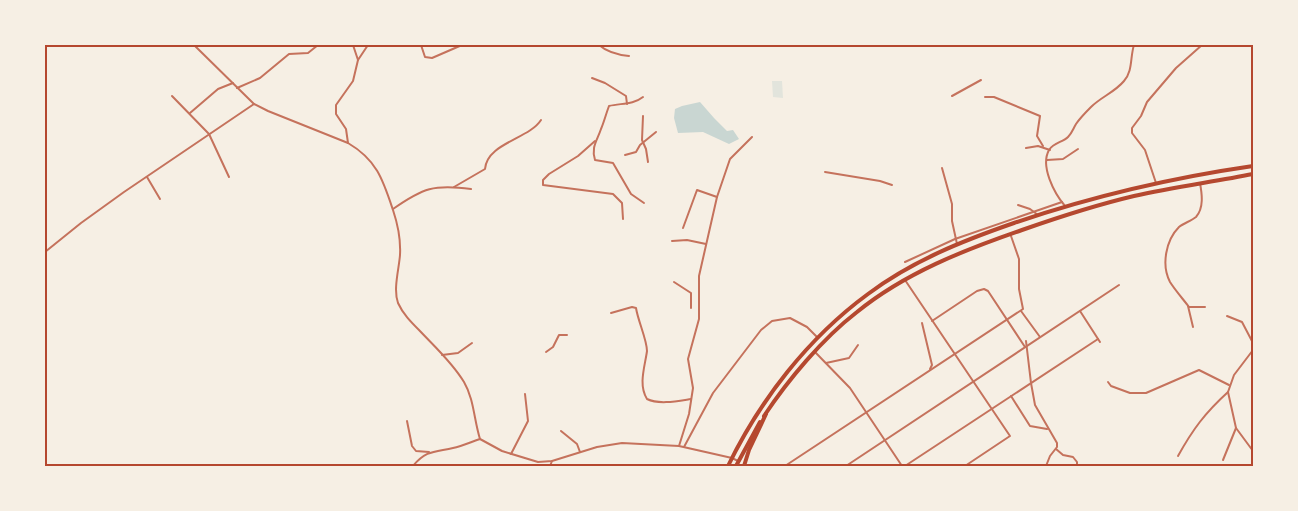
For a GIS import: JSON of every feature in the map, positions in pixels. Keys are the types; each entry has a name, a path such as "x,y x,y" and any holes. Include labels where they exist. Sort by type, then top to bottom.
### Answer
{"highway":[{"path":"728,466 766,401 818,338 850,307 878,286 956,241 1063,204 1156,183 1253,166"},
{"path":"737,464 766,414 795,374 815,352 856,312 905,280 963,250 1107,203 1253,174"},
{"path":"1104,194 1107,203"},
{"path":"744,466 749,450 766,414"}],"street":[{"path":"194,45 254,104 268,112 348,143 360,150 374,165 384,181 398,225 400,245 396,290 397,301 402,312 464,382 472,400 475,423 480,439 502,451 538,462 552,461 597,447 622,443 679,446 732,458 737,464"},
{"path":"237,88 260,78 289,54 308,53 318,45"},
{"path":"353,45 358,60"},
{"path":"348,143 346,129 336,114 336,105 353,81 358,60 368,45"},
{"path":"421,45 425,57 432,58 462,45"},
{"path":"599,45 621,56 629,56"},
{"path":"1063,204 1051,186 1047,160 1050,150 1065,140 1077,122 1092,106 1124,81 1131,68 1134,45"},
{"path":"1156,183 1145,150 1132,133 1132,128 1141,116 1147,102 1176,68 1202,45"},
{"path":"592,78 605,83 626,96 627,104"},
{"path":"952,96 981,80"},
{"path":"189,113 218,89 232,83"},
{"path":"172,96 209,134 229,177"},
{"path":"623,219 622,203 613,194 543,185 543,180 549,174 578,156 595,141 601,131 609,106 627,104 642,97"},
{"path":"985,97 1000,99 1040,116 1037,136 1043,146 1050,150"},
{"path":"45,252 81,223 147,176 254,104"},
{"path":"643,116 642,140 648,162"},
{"path":"454,187 485,169 485,163 493,154 513,138 537,126 541,120"},
{"path":"625,155 636,152 656,132"},
{"path":"679,446 688,414 693,384 688,359 699,319 699,276 717,197 730,158 752,137"},
{"path":"595,141 593,153 595,160 612,163 631,194 644,203"},
{"path":"1026,148 1043,146"},
{"path":"1047,160 1063,159 1078,149"},
{"path":"905,262 956,241 952,222 952,204 942,168"},
{"path":"825,172 880,180 892,185"},
{"path":"147,176 160,199"},
{"path":"1193,327 1188,306 1170,282 1165,260 1167,248 1173,235 1180,227 1196,216 1201,207 1200,183"},
{"path":"393,209 411,196 429,188 454,187 471,189"},
{"path":"683,228 697,190 717,197"},
{"path":"1018,205 1036,213"},
{"path":"785,466 1023,309 1019,289 1019,259 1010,234"},
{"path":"672,241 687,240 706,244"},
{"path":"905,280 1010,436 965,466"},
{"path":"674,282 691,293 691,308"},
{"path":"846,466 1119,285"},
{"path":"932,321 977,291 984,289 988,291 1026,347"},
{"path":"1188,306 1205,307"},
{"path":"611,313 632,307 636,308 647,348 643,376 644,395 647,399 651,401 674,402 691,399"},
{"path":"1021,310 1040,337"},
{"path":"1080,311 1100,342"},
{"path":"1227,316 1242,322 1253,343"},
{"path":"684,447 713,393 761,330 772,321 790,318 807,326 818,338"},
{"path":"922,323 932,365 930,371"},
{"path":"546,352 553,347 559,335 567,335"},
{"path":"815,352 850,388 904,466 1098,339"},
{"path":"1026,341 1035,404 1057,443 1046,466"},
{"path":"442,355 458,353 472,343"},
{"path":"826,363 849,358 858,345"},
{"path":"1253,350 1234,376 1229,385 1228,392 1236,428 1253,451"},
{"path":"1108,382 1111,386 1130,392 1146,393 1199,370 1229,385"},
{"path":"1178,456 1199,421 1228,392"},
{"path":"511,454 528,422 525,394"},
{"path":"1011,396 1030,426 1048,429"},
{"path":"407,421 412,446 416,451 429,452 452,448 480,439"},
{"path":"1223,460 1236,428"},
{"path":"561,431 577,444 580,452"},
{"path":"1056,448 1063,456 1073,457 1077,462 1077,466"},
{"path":"413,466 429,452"},
{"path":"550,466 552,461"}],"shaded area":[{"path":"772,81 782,81 783,98 773,97"},
{"path":"700,102 727,131 733,130 739,139 729,144 703,132 678,133 674,118 675,109"}]}
